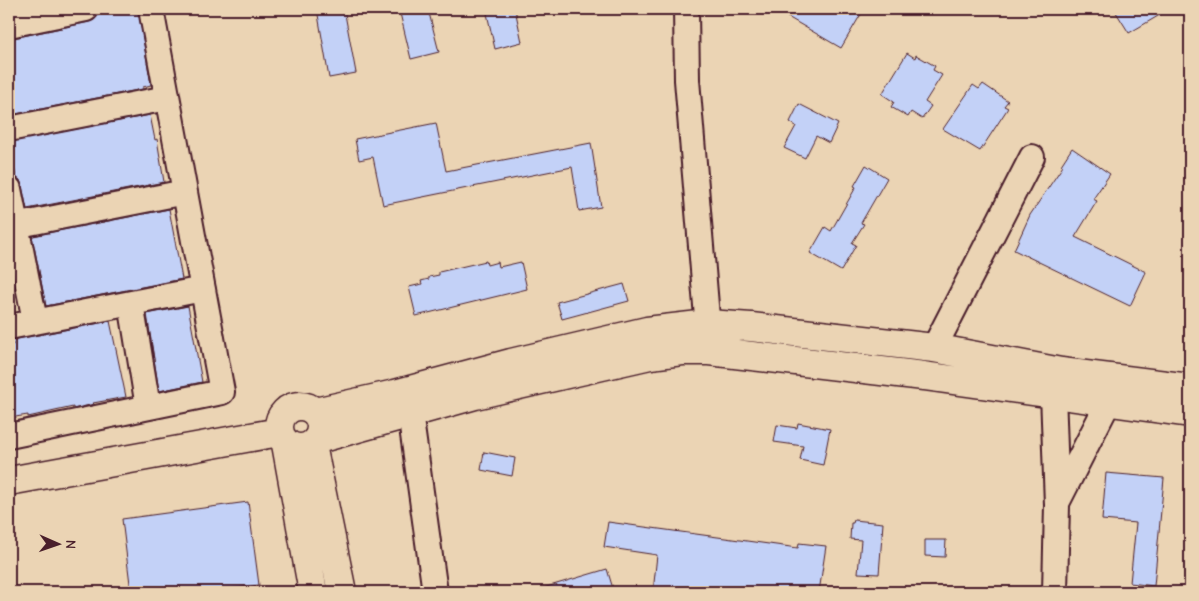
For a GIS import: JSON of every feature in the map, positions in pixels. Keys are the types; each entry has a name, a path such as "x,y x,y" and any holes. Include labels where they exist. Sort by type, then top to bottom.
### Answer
{"street":[{"path":"9,24 86,9"},
{"path":"9,436 222,392 151,9"},
{"path":"686,9 687,80 709,351"},
{"path":"9,129 167,98"},
{"path":"934,348 1032,157"},
{"path":"9,189 12,227 35,321"},
{"path":"12,227 185,192"},
{"path":"9,326 203,289"},
{"path":"131,303 148,407"},
{"path":"315,412 648,331 708,324 751,327 934,348 1061,372 1190,388"},
{"path":"9,481 299,440 475,395 650,355 682,351 709,351 924,376 1190,413"},
{"path":"1053,393 1057,505 1055,592"},
{"path":"1057,505 1109,402"},
{"path":"299,440 321,426 320,419 315,412 311,408 304,406 290,408 280,418 299,440 342,592"},
{"path":"410,413 435,592"},
{"path":"299,440 313,592"}],"building":[{"path":"118,9 138,9 151,85 143,87 143,89 11,115 9,39 89,22 95,19 99,13"},
{"path":"317,9 344,9 356,73 329,78"},
{"path":"399,9 428,9 439,52 411,59"},
{"path":"486,9 515,9 522,42 495,49"},
{"path":"774,9 864,9 841,48"},
{"path":"1114,9 1170,9 1129,33"},
{"path":"907,53 915,58 916,55 935,66 933,70 942,75 925,102 931,106 922,119 911,112 908,117 891,107 894,102 882,94"},
{"path":"983,84 1008,101 1004,106 1008,108 980,151 943,129 973,85 979,89"},
{"path":"799,104 838,124 829,143 816,136 805,158 784,148 796,126 790,122"},
{"path":"150,115 155,140 157,139 164,182 27,209 20,180 16,177 9,142"},
{"path":"436,123 446,171 591,143 601,207 579,211 572,167 383,205 373,157 359,160 355,139"},
{"path":"1072,148 1110,174 1093,199 1097,201 1075,237 1146,272 1130,306 1014,250 1030,215 1063,166 1061,165"},
{"path":"866,165 887,178 861,223 864,224 852,243 856,245 841,271 810,253 825,227 831,231"},
{"path":"169,209 182,279 46,306 32,236"},
{"path":"486,261 487,265 498,262 499,267 521,262 527,289 416,316 409,287 422,284 421,281 439,275 439,272"},
{"path":"624,284 629,301 562,319 557,302"},
{"path":"188,306 202,382 159,391 147,314"},
{"path":"110,321 126,397 73,409 73,407 28,417 28,415 9,418 9,346 13,345 12,340"},
{"path":"798,423 830,429 823,465 800,460 803,446 774,442 777,425 797,428"},
{"path":"484,452 515,458 512,476 481,470"},
{"path":"1106,473 1164,478 1154,586 1130,583 1136,523 1102,520"},
{"path":"248,502 259,585 204,592 131,592 122,519"},
{"path":"854,520 883,523 879,574 858,573 861,540 850,539 851,523"},
{"path":"608,522 798,548 799,543 826,546 819,592 653,592 657,555 604,547"},
{"path":"925,540 946,540 945,557 925,556"},
{"path":"607,569 614,592 544,592 543,588"}]}
